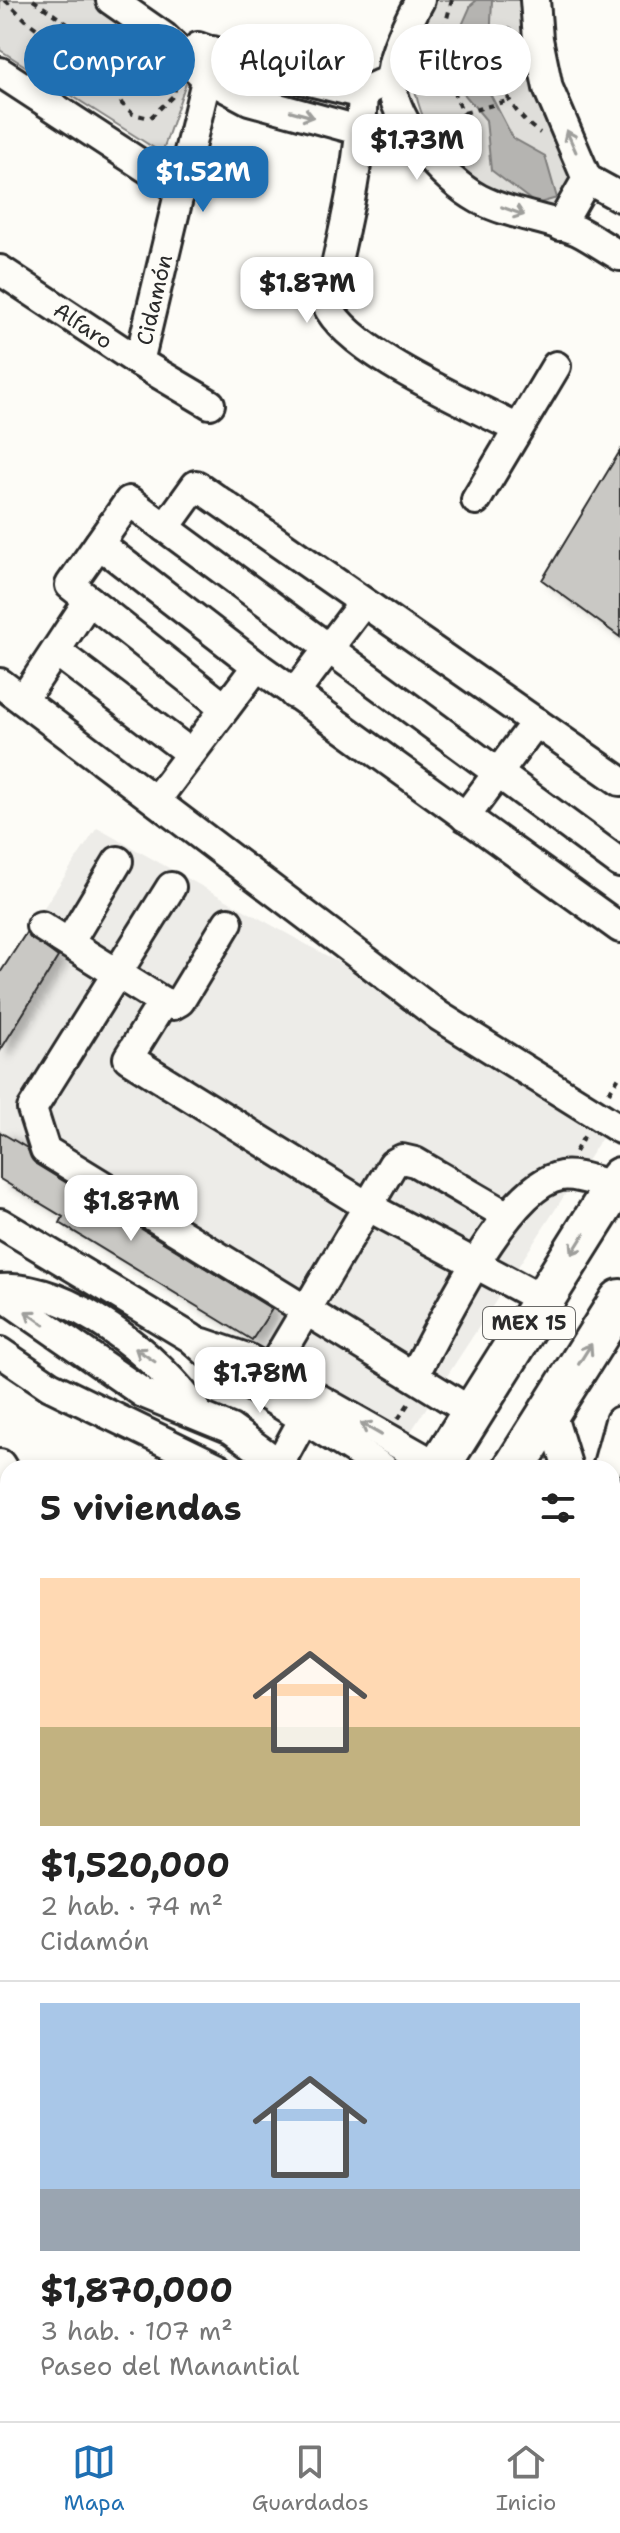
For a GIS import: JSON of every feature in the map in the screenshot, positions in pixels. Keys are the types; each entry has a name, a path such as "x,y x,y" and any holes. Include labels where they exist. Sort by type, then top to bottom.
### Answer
{"highway":[{"name":"MEX 15","path":"443,1460 617,1182"},
{"name":"MEX 15","path":"519,1460 620,1300"}],"street":[{"path":"111,0 135,24"},
{"path":"406,24 420,0"},
{"path":"526,9 538,39 548,88 587,179 620,197"},
{"path":"195,67 249,100 362,131 414,136"},
{"path":"198,69 211,69"},
{"name":"Cidamón","path":"139,362 182,191 198,69"},
{"path":"0,72 182,191"},
{"path":"363,96 362,131 327,305 333,318 386,360 518,429"},
{"path":"396,96 414,136 441,170 478,199 577,231 620,256"},
{"path":"560,226 587,179"},
{"name":"Alfaro","path":"0,270 139,362 210,404"},
{"path":"476,500 556,366"},
{"path":"165,528 196,485 620,781"},
{"path":"225,708 70,585 129,501 620,863"},
{"path":"99,544 294,694 620,928"},
{"path":"23,700 89,600"},
{"path":"294,694 363,603"},
{"path":"57,652 190,753"},
{"path":"156,800 257,666"},
{"path":"0,683 439,1016 620,1129"},
{"path":"465,817 536,722"},
{"path":"69,943 118,861"},
{"path":"171,887 32,1109 45,1150 473,1413"},
{"path":"41,926 163,1002 173,1005 180,1001 228,922"},
{"path":"163,1002 128,1058 367,1206 540,1306"},
{"path":"270,1371 393,1164 402,1159 415,1162 506,1215"},
{"path":"414,1375 506,1215 546,1181 563,1175 617,1182"},
{"path":"0,1223 191,1338 230,1373 421,1460"},
{"path":"0,1291 143,1393 197,1412 231,1429 273,1460"},
{"path":"191,1338 247,1358 270,1371 373,1460"},
{"path":"0,1352 50,1386 203,1460"},
{"path":"284,1460 310,1408"},
{"path":"550,1410 566,1460"},
{"path":"609,1460 620,1421"}],"path":[{"path":"5,0 31,24"},
{"path":"33,0 68,24"},
{"path":"452,0 437,55 473,135 471,175"},
{"path":"526,9 502,45 500,77 518,118 548,139"},
{"path":"195,72 198,69"},
{"path":"118,96 133,114 150,118 173,96"},
{"path":"464,113 510,100"}],"shaded area":[{"path":"0,0 93,0 130,24 24,24 24,65 0,50"},
{"path":"429,0 532,0 575,179 554,208 503,204 469,188 435,141 417,96 531,96 531,24 421,23"},
{"path":"477,0 492,0 491,24 463,24 471,5"},
{"path":"72,96 181,96 162,153"},
{"path":"466,96 491,96 513,138 545,156 557,198 536,204 491,170 486,120"},
{"path":"97,828 588,1101 620,1110 408,1436 60,1223 63,1217 0,1179 0,973"}],"building":[{"path":"620,451 620,637 542,580"},
{"path":"26,933 58,957 0,1051 0,973"},
{"path":"0,1132 27,1148 36,1164 272,1309 252,1340 60,1223 63,1217 0,1179"}]}
